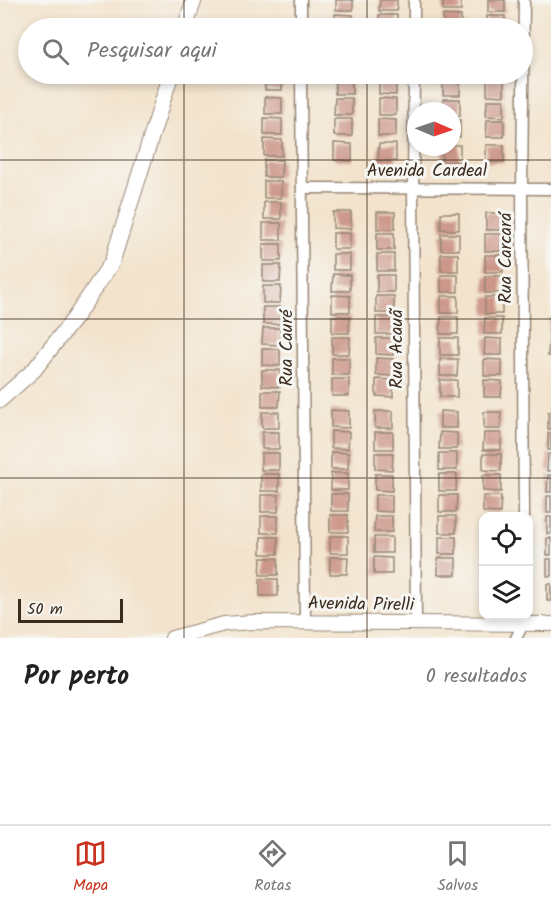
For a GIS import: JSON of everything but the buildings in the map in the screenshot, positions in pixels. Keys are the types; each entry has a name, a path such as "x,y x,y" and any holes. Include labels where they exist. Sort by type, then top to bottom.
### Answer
{"main road":[{"path":"188,18 194,0"},
{"path":"0,400 33,370 76,316 112,262 168,84"}],"street":[{"path":"301,0 301,18"},
{"path":"414,0 414,18"},
{"name":"Rua Carcará","path":"524,0 524,18"},
{"name":"Rua Cauré","path":"302,84 305,622"},
{"name":"Rua Acauã","path":"414,84 416,624"},
{"name":"Rua Carcará","path":"523,84 524,512"},
{"name":"Avenida Cardeal","path":"302,188 551,189"},
{"name":"Avenida Pirelli","path":"172,638 224,624 254,621 416,624 502,620"},
{"path":"516,638 524,620"},
{"name":"Avenida Pirelli","path":"529,620 551,624"}]}
